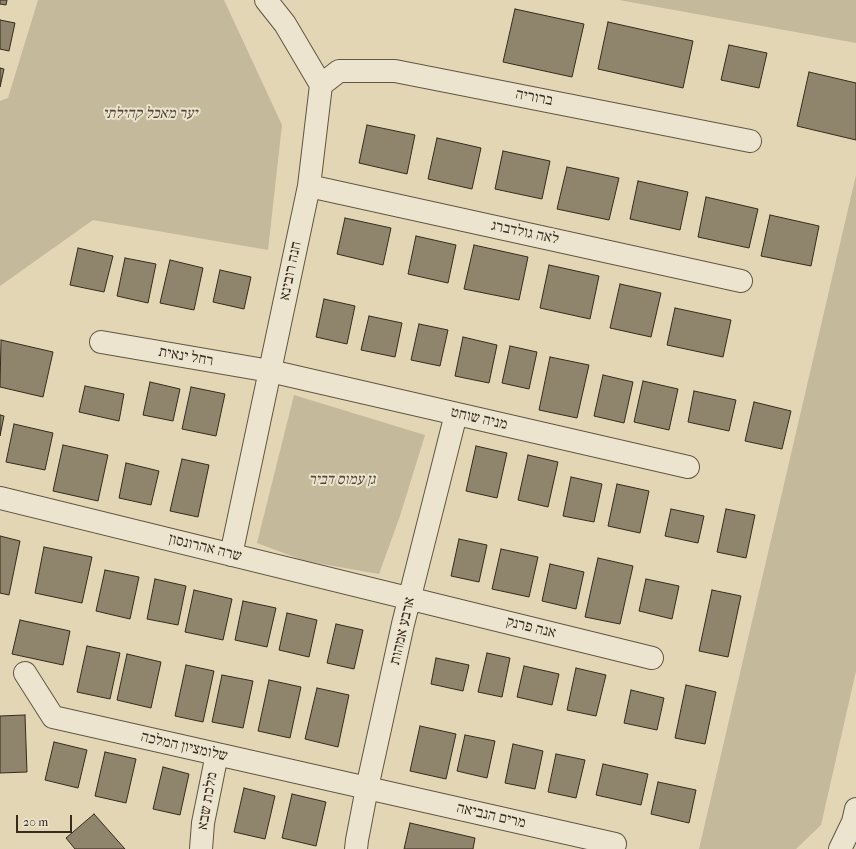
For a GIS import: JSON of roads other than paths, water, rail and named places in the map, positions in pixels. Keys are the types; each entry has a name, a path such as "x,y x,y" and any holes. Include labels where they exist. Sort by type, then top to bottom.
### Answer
{"street":[{"path":"266,0 285,24 321,85"},
{"name":"ברוריה","path":"321,85 339,71 395,71 750,141"},
{"name":"חנה רובינא","path":"231,555 309,186 321,85"},
{"name":"לאה גולדברג","path":"309,186 740,281"},
{"name":"רחל ינאית","path":"101,342 270,371"},
{"name":"מניה שוחט","path":"270,371 688,467"},
{"name":"ארבע אמהות","path":"356,849 356,840 367,788 410,599 456,414"},
{"name":"שרה אהרונסון","path":"0,498 410,599"},
{"name":"אנה פרנק","path":"410,599 652,658"},
{"name":"שלומציון המלכה","path":"25,673 53,717 367,788"},
{"name":"מלכת שבא","path":"201,849 203,823 217,754"},
{"name":"מרים הנביאה","path":"367,788 614,844"},
{"path":"840,849 853,822 856,809"}],"park label":[{"name":"יער מאכל קהילתי","path":"150,114"},
{"name":"גן עמוס דביר","path":"342,480"}]}
